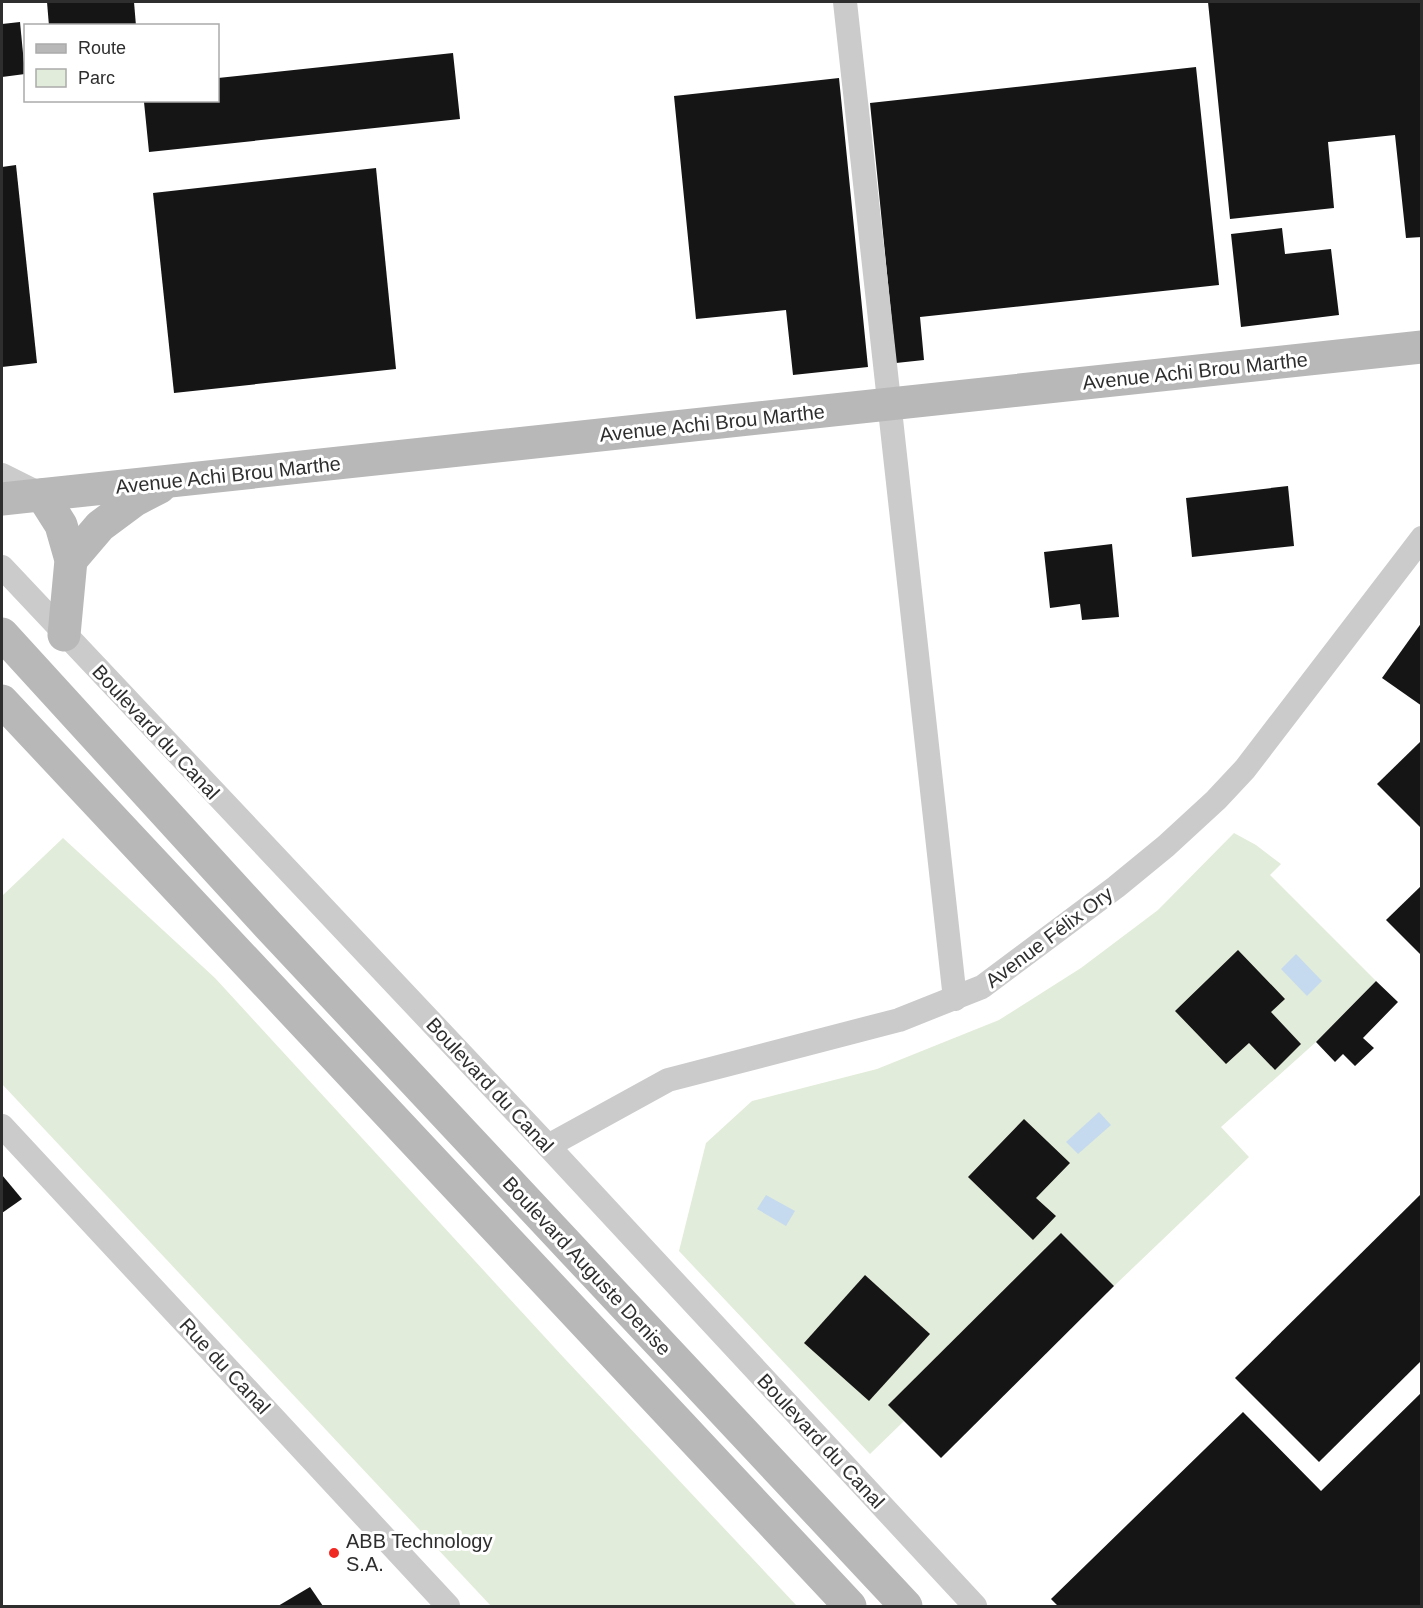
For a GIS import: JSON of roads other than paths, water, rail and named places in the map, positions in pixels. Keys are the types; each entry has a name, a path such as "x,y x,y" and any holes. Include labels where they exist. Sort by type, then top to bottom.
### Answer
{"main road":[{"name":"Avenue Achi Brou Marthe","path":"2,499 1422,347"},
{"path":"71,560 100,526 135,500 172,480"},
{"path":"42,495 61,525 71,560 64,635"},
{"name":"Boulevard Auguste Denise","path":"2,634 268,925 906,1606"},
{"path":"2,701 850,1606"}],"street":[{"path":"845,2 955,999"},
{"path":"2,475 42,495"},
{"name":"Avenue Félix Ory","path":"548,1146 668,1080 899,1020 982,987 1116,887 1166,846 1216,800 1245,769 1422,538"},
{"name":"Boulevard du Canal","path":"2,567 548,1146 975,1606"},
{"name":"Rue du Canal","path":"2,1126 448,1606"}],"water":[{"path":"1296,954 1322,981 1307,996 1281,969"},
{"path":"1099,1112 1111,1125 1078,1154 1066,1142"},
{"path":"766,1195 795,1211 786,1226 757,1209"}],"place":[{"name":"ABB Technology S.A.","path":"334,1553"}]}
